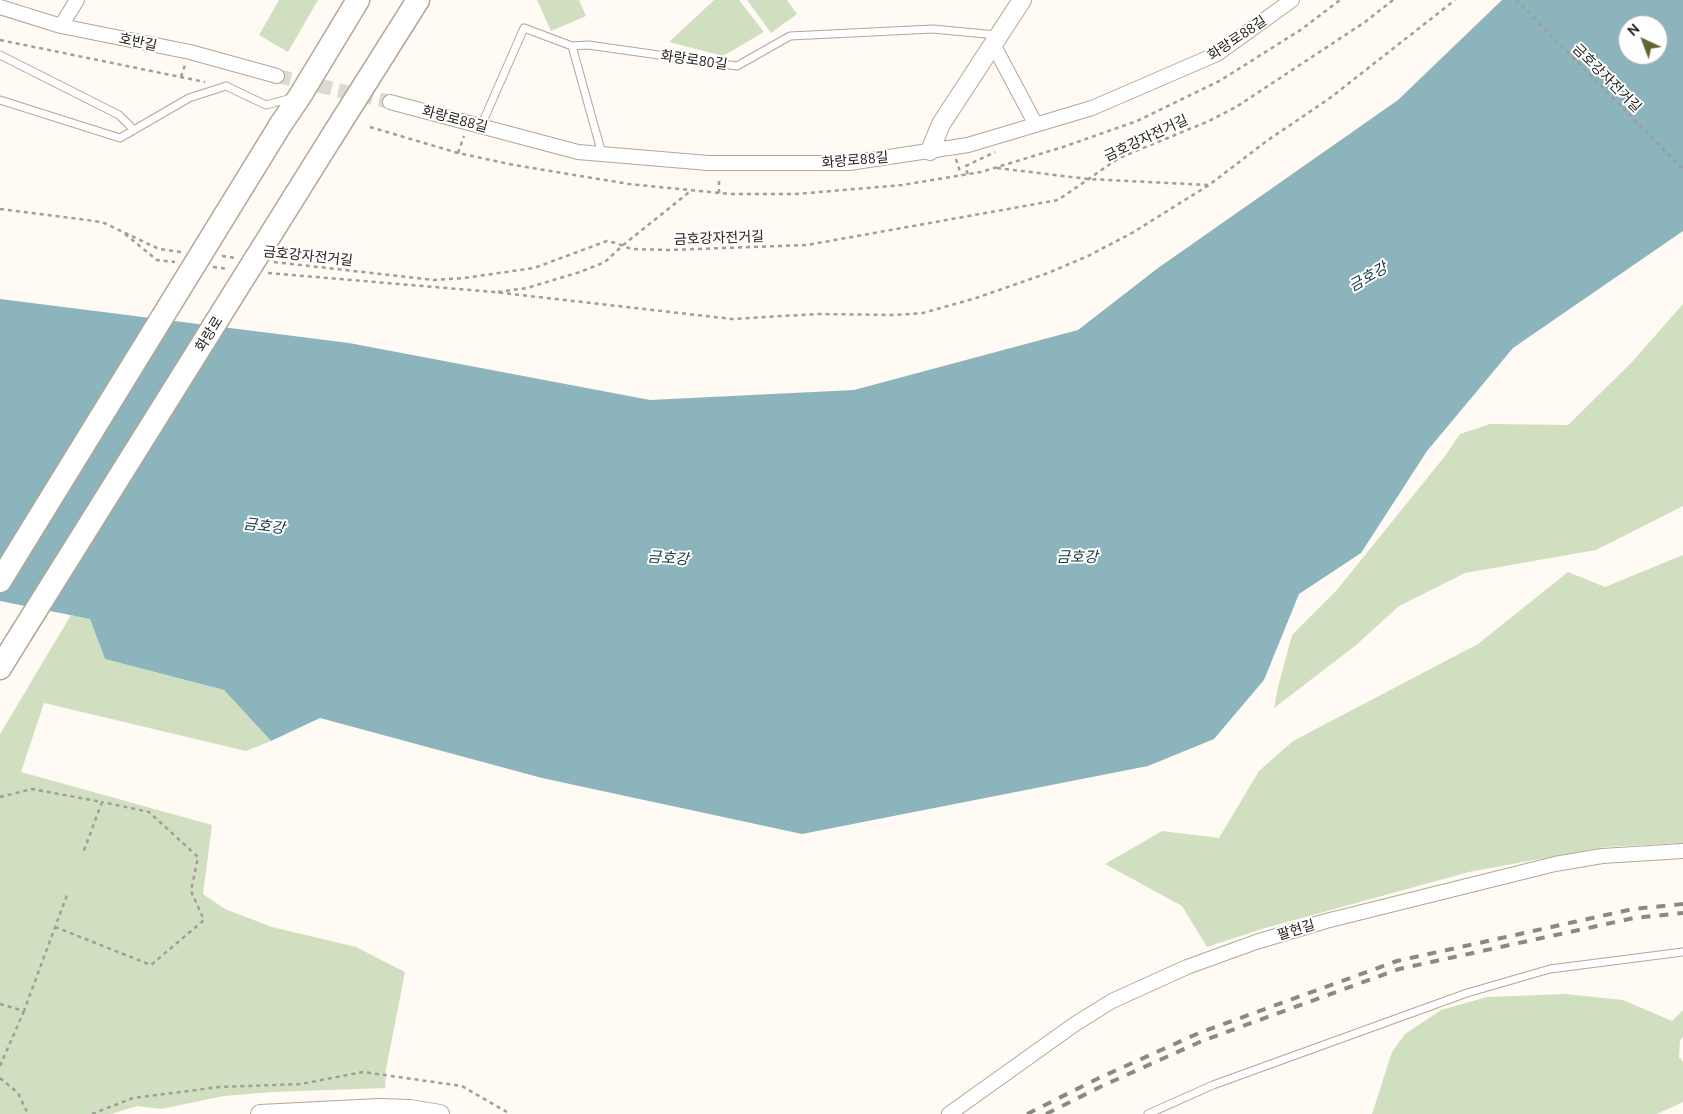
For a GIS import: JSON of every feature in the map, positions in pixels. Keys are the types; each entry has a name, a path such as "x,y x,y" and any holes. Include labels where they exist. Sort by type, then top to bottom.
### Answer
{"main road":[{"path":"0,581 358,0"},
{"name":"화랑로","path":"0,668 418,0"}],"street":[{"path":"61,26 77,0"},
{"path":"930,151 941,124 1022,0"},
{"name":"화랑로88길","path":"390,102 578,152 708,163 849,163 968,146 1092,108 1217,54 1292,0"},
{"name":"호반길","path":"0,7 61,26 190,52 277,76"},
{"path":"996,40 1036,125"},
{"name":"팔현길","path":"949,1114 1075,1024 1112,1001 1187,967 1256,942 1326,921 1555,864 1602,856 1683,851"},
{"path":"260,1114 379,1108 410,1109 440,1114"}],"lane":[{"name":"화랑로80길","path":"474,124 524,28 572,46 588,46 737,66 790,36 933,29 996,40"},
{"path":"572,46 602,154"},
{"path":"0,55 119,115 134,130"},
{"path":"0,100 120,138 189,98 226,86 266,105 300,96"},
{"path":"1148,1114 1213,1085 1467,993 1550,969 1683,952"}],"path":[{"name":"금호강자전거길","path":"267,261 434,280 502,274 534,268 607,241 616,242 631,249 670,250 807,245 1058,200 1119,158 1209,121 1236,107 1365,22 1393,0"},
{"path":"261,273 494,292 732,319 817,314 896,315 923,312 976,298 1048,273 1088,256 1132,233 1209,185 1268,140 1330,98 1455,0"},
{"name":"금호강자전거길","path":"1516,0 1683,170"},
{"path":"0,40 226,86"},
{"path":"458,154 474,124"},
{"path":"996,168 1088,179 1209,185"},
{"path":"494,292 527,288 580,272 605,262 692,190"},
{"path":"0,209 102,222 160,249 189,253"},
{"path":"122,232 157,260 176,262"},
{"path":"218,256 238,258"},
{"path":"204,266 233,269"},
{"path":"0,797 32,789 149,812 198,857 192,891 204,920 151,965 55,927"},
{"path":"83,853 102,802"},
{"path":"0,1066 24,1011 67,895"},
{"path":"0,1004 24,1011"},
{"path":"92,1114 133,1098 220,1087 302,1084 363,1072 462,1086 507,1112"},
{"path":"0,1078 18,1093 28,1114"}],"green space":[{"path":"279,0 318,0 288,52 259,35"},
{"path":"537,0 579,0 586,16 551,31"},
{"path":"714,0 739,0 764,32 723,56 669,42"},
{"path":"747,0 787,0 797,14 771,33"},
{"path":"1683,304 1683,506 1596,550 1465,573 1399,606 1355,646 1274,708 1292,635 1336,591 1445,456 1460,434 1490,424 1568,425 1631,363"},
{"path":"1683,555 1683,843 1605,847 1469,872 1262,929 1207,947 1182,906 1105,864 1162,831 1219,838 1259,771 1293,741 1478,644 1568,572 1605,587"},
{"path":"71,615 90,619 105,659 224,690 271,741 246,751 44,703 21,772 212,825 203,894 225,909 272,927 356,947 405,972 386,1069 385,1088 272,1092 224,1096 161,1109 137,1106 111,1114 0,1114 0,734"},
{"path":"1565,994 1623,1000 1672,1021 1683,1010 1683,1037 1680,1040 1679,1057 1683,1062 1683,1102 1657,1114 1372,1114 1392,1052 1405,1034 1441,1010 1487,997"}],"water":[{"name":"금호강","path":"1502,0 1683,0 1683,231 1513,348 1427,451 1361,553 1299,594 1264,680 1214,739 1148,766 802,834 542,778 320,718 271,741 224,690 105,659 90,619 0,601 0,299 349,343 650,400 854,390 1078,330 1158,268 1398,100"}],"tunnel":[{"path":"277,76 390,102"}],"railway":[{"path":"1027,1114 1099,1078 1199,1033 1397,961 1633,909 1683,904"},
{"path":"1046,1114 1102,1086 1202,1041 1399,969 1634,918 1683,913"}]}
